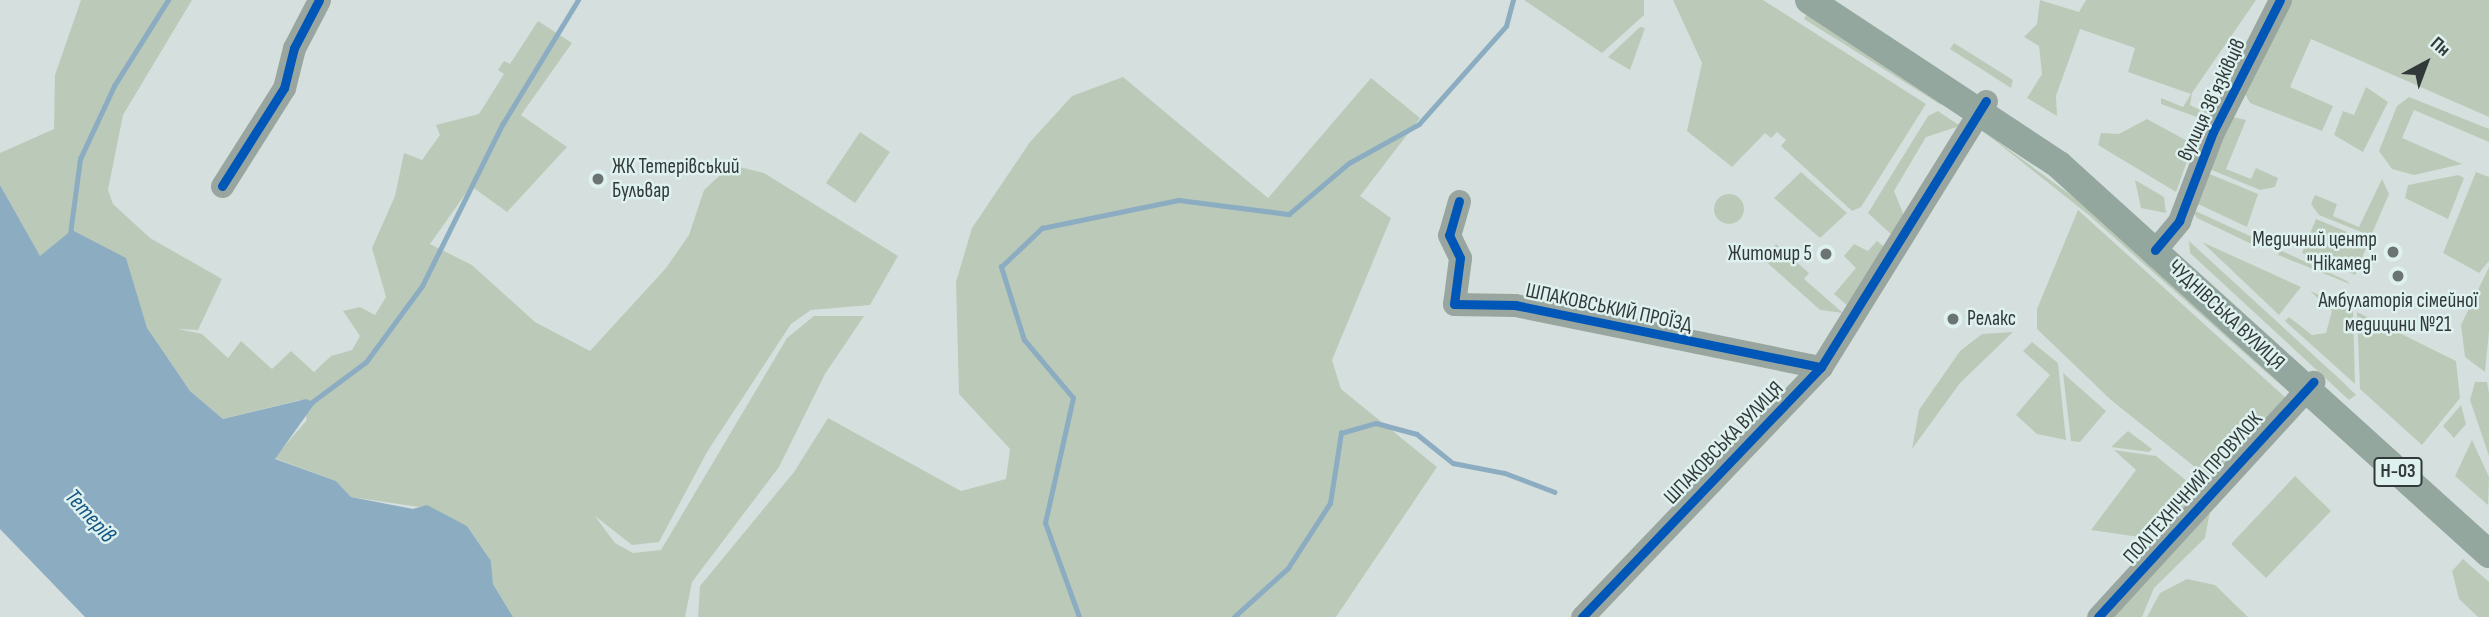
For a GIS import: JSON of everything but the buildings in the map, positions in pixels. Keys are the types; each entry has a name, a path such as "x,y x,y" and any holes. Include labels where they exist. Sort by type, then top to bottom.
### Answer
{"main road":[{"name":"ЧУДНІВСЬКА ВУЛИЦЯ","path":"1809,0 2055,147 2489,554"},
{"name":"ЧУДНІВСЬКА ВУЛИЦЯ","path":"1826,0 1983,105"},
{"name":"ЧУДНІВСЬКА ВУЛИЦЯ","path":"2310,385 2489,542"}],"street":[{"path":"222,186 284,89 294,48 319,0"},
{"name":"вулиця Звʼязківців","path":"2158,245 2179,221 2213,132 2280,0"},
{"name":"ШПАКОВСЬКА ВУЛИЦЯ","path":"1582,617 1821,367 1983,105"},
{"name":"ШПАКОВСЬКИЙ ПРОЇЗД","path":"1459,201 1449,235 1460,258 1454,304 1515,305 1821,367"},
{"name":"ПОЛІТЕХНІЧНИЙ ПРОВУЛОК","path":"2098,617 2310,385"}],"green space":[{"path":"81,0 192,0 123,115 108,190 113,204 150,238 222,279 198,330 178,329 202,334 228,358 241,341 272,369 291,351 314,372 331,356 352,350 360,336 343,311 360,307 375,315 386,297 372,248 395,196 404,153 422,160 440,135 436,125 479,114 504,74 498,70 504,61 510,64 538,21 572,43 521,115 567,147 507,212 471,186 430,244 472,265 535,322 590,351 666,268 689,235 704,190 731,165 764,173 898,256 870,305 811,310 791,324 707,452 659,542 632,545 595,516 615,543 633,553 661,550 787,338 814,316 864,316 825,374 779,467 692,582 685,617 513,617 493,584 491,561 467,526 419,507 351,497 336,481 274,458 307,420 300,400 223,419 190,391 146,328 40,257 0,185 0,153 54,129 55,75"},
{"path":"1524,0 1644,0 1644,15 1602,53"},
{"path":"1673,0 1763,0 1926,104 1861,207 1852,211 1781,146 1786,140 1777,132 1771,138 1765,133 1732,167 1687,131 1702,63"},
{"path":"2040,0 2079,12 2086,0 2256,0 2192,93 2190,105 2202,111 2211,91 2219,106 2205,120 2161,104 2161,98 2183,107 2191,94 2128,72 2135,48 2080,29 2056,96 2057,116 2027,98 2042,74 2039,46 2024,37 2037,24"},
{"path":"2290,0 2489,0 2489,117 2311,39 2290,87 2333,106 2322,131 2250,103 2244,92"},
{"path":"1808,12 1945,98 1941,105 1804,19"},
{"path":"1640,27 1645,28 1630,70 1608,57"},
{"path":"1954,43 2013,80 2011,88 1950,49"},
{"path":"1123,77 1268,198 1371,78 1420,118 1360,196 1391,218 1332,360 1341,389 1437,467 1336,617 698,617 700,586 794,472 828,418 961,491 1006,479 1010,449 959,394 956,282 972,228 1030,142 1072,96"},
{"path":"2366,87 2388,102 2363,152 2334,135 2343,111 2354,115"},
{"path":"2409,97 2489,129 2489,142 2414,110 2402,138 2462,164 2414,175 2392,169 2379,151 2397,106"},
{"path":"1938,111 1960,126 1926,137 1894,191 1905,218 1893,236 1868,213 1928,116"},
{"path":"2233,117 2246,120 2226,169 2251,179 2256,168 2278,178 2275,187 2260,190 2207,168"},
{"path":"2147,119 2193,144 2176,192 2098,145 2101,133 2119,134"},
{"path":"1979,128 2086,206 2288,392 2090,216"},
{"path":"860,132 890,152 855,203 826,183"},
{"path":"1801,172 1847,213 1820,238 1774,198"},
{"path":"2205,172 2258,194 2247,227 2196,203"},
{"path":"2476,172 2489,177 2489,261 2479,273 2443,253"},
{"path":"2458,175 2464,178 2448,219 2405,198 2408,185"},
{"path":"2382,179 2389,194 2371,236 2319,215 2311,204 2315,195 2337,204 2333,216 2359,227"},
{"path":"2135,180 2164,197 2166,213 2141,208"},
{"path":"1729,194 1735,195 1743,203 1743,215 1735,223 1729,224 1723,223 1715,215 1714,209 1715,203 1723,195"},
{"path":"2191,209 2263,242 2260,248 2197,218"},
{"path":"2078,210 2287,399 2210,479 2111,400 2037,329 2037,309"},
{"path":"2316,219 2369,241 2355,275 2302,253"},
{"path":"1877,241 1886,248 1849,307 1834,294 1856,268 1844,256 1854,244 1868,251"},
{"path":"2189,241 2356,395 2349,400 2190,253"},
{"path":"2202,242 2301,287 2279,315"},
{"path":"1776,244 1809,273 1804,279 1843,313 1820,310 1762,258"},
{"path":"2280,250 2347,281 2350,284 2278,255"},
{"path":"2489,267 2489,331 2485,372 2465,357 2461,325"},
{"path":"2310,291 2353,310 2355,384 2285,321 2289,317 2312,335 2326,333 2332,311"},
{"path":"2357,312 2456,361 2460,398 2422,445 2360,389"},
{"path":"2013,332 1960,383 1912,449 1919,410 1960,351 1982,334"},
{"path":"2032,342 2058,363 2066,440 2037,434 2016,415 2050,375 2023,351"},
{"path":"2063,373 2106,411 2080,442 2071,441"},
{"path":"2475,382 2487,382 2489,456 2470,400"},
{"path":"2461,405 2466,424 2454,438 2443,426"},
{"path":"2128,431 2152,449 2149,452 2111,447"},
{"path":"2472,440 2489,477 2488,505 2455,476"},
{"path":"2114,450 2156,456 2198,490 2160,540 2091,530 2136,470"},
{"path":"2295,476 2331,511 2266,578 2231,544"},
{"path":"2211,506 2205,538 2154,588 2142,617 2111,617"},
{"path":"2463,559 2489,582 2489,617 2478,617 2459,599 2452,571"},
{"path":"2187,579 2215,585 2248,617 2147,617 2160,593"}],"water":[{"name":"Тетерів","path":"0,185 40,256 72,230 126,258 147,328 190,391 223,419 306,399 315,403 275,459 336,481 351,497 413,509 427,505 467,526 491,561 493,584 513,617 85,617 0,529"}],"waterway":[{"path":"70,234 80,159 114,86 168,0"},
{"path":"308,405 366,362 422,286 502,125 578,0"},
{"path":"1079,617 1045,523 1073,398 1024,340 1001,267 1042,228 1179,200 1289,214 1349,163 1419,124 1506,26 1513,0"},
{"path":"1234,617 1288,568 1330,503 1341,433 1376,423 1417,434 1453,463 1505,473 1555,492"}],"cycle path":[{"path":"222,186 284,88 294,48 319,0"},
{"path":"2155,250 2179,221 2213,132 2280,0"},
{"path":"1582,617 1821,367 1986,101"},
{"path":"1459,201 1449,235 1460,258 1454,304 1515,305 1821,367"},
{"path":"2098,617 2313,382"}],"place":[{"name":"ЖК Тетерівський Бульвар","path":"598,179"},
{"name":"Медичний центр \"Нікамед\"","path":"2393,252"},
{"name":"Житомир 5","path":"1826,254"},
{"name":"Амбулаторія сімейної медицини №21","path":"2398,276"},
{"name":"Релакс","path":"1953,319"}]}
